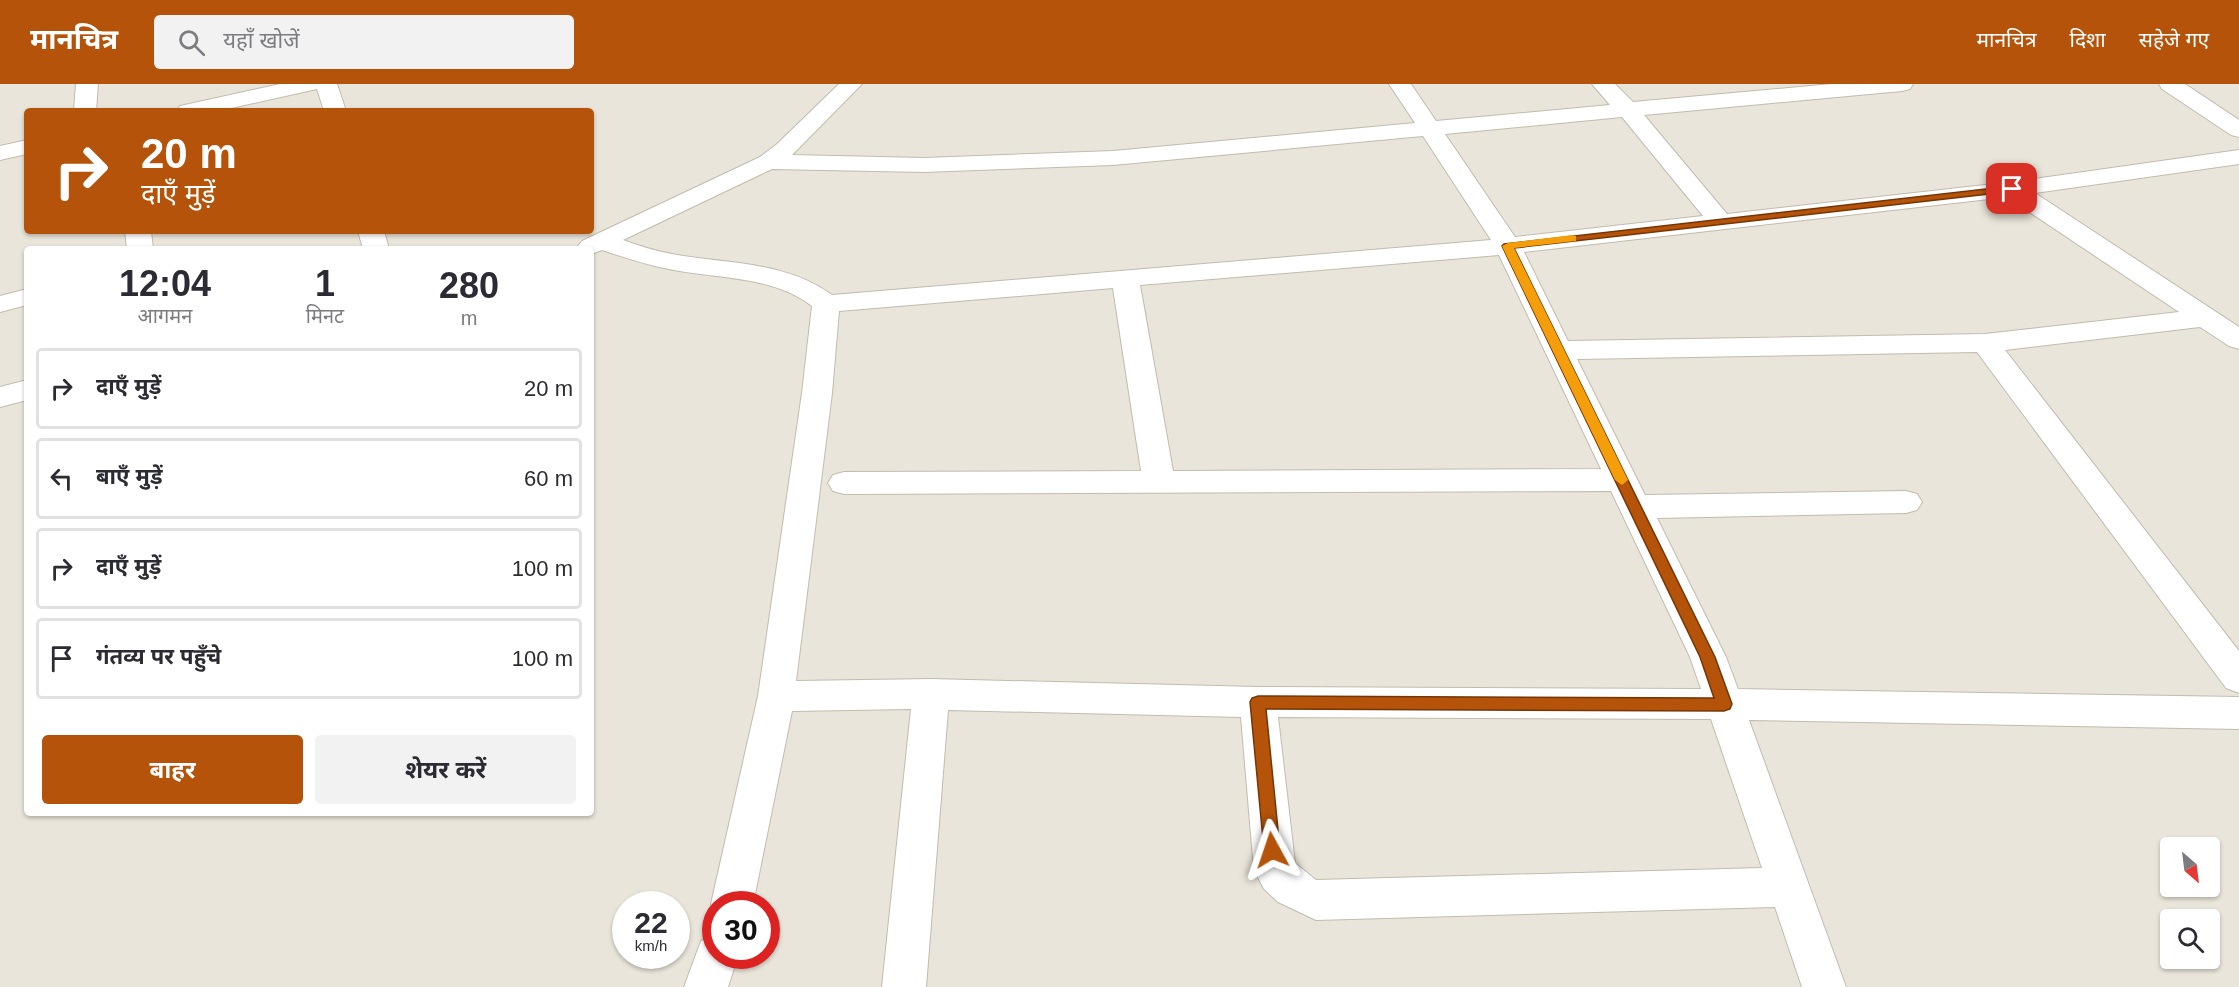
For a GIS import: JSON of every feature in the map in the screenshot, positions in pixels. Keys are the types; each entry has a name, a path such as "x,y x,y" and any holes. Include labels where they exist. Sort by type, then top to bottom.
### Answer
{"street":[{"path":"85,108 87,84"},
{"path":"202,108 310,84"},
{"path":"326,84 334,108"},
{"path":"592,246 768,162 793,141 851,84"},
{"path":"1400,84 1508,246 1708,657 1824,987"},
{"path":"1604,84 1721,222"},
{"path":"768,162 924,165 1113,158 1902,84"},
{"path":"2170,84 2239,130"},
{"path":"0,153 24,148"},
{"path":"594,246 795,283 815,293 826,304 1508,246 2012,189 2239,158"},
{"path":"2012,189 2203,318 2239,339"},
{"path":"1125,278 1159,482"},
{"path":"0,304 24,298"},
{"path":"735,891 776,696 817,393 826,304"},
{"path":"1558,350 1985,343 2203,318"},
{"path":"1985,343 2239,678"},
{"path":"0,397 24,391"},
{"path":"844,483 1159,482 1906,502"},
{"path":"776,696 931,694 1258,702 1724,704 2239,713"},
{"path":"904,987 931,694"},
{"path":"1258,702 1275,870 1284,883 1300,895 1316,900 1788,887"},
{"path":"706,987 712,969"}],"shaded area":[{"path":"0,84 2239,84 2239,987 0,987"}],"slow traffic":[{"path":"1572,239 1508,246 1622,480"}],"route":[{"path":"1272,850 1258,702 1724,704 1708,657 1508,246 2012,189"}]}
